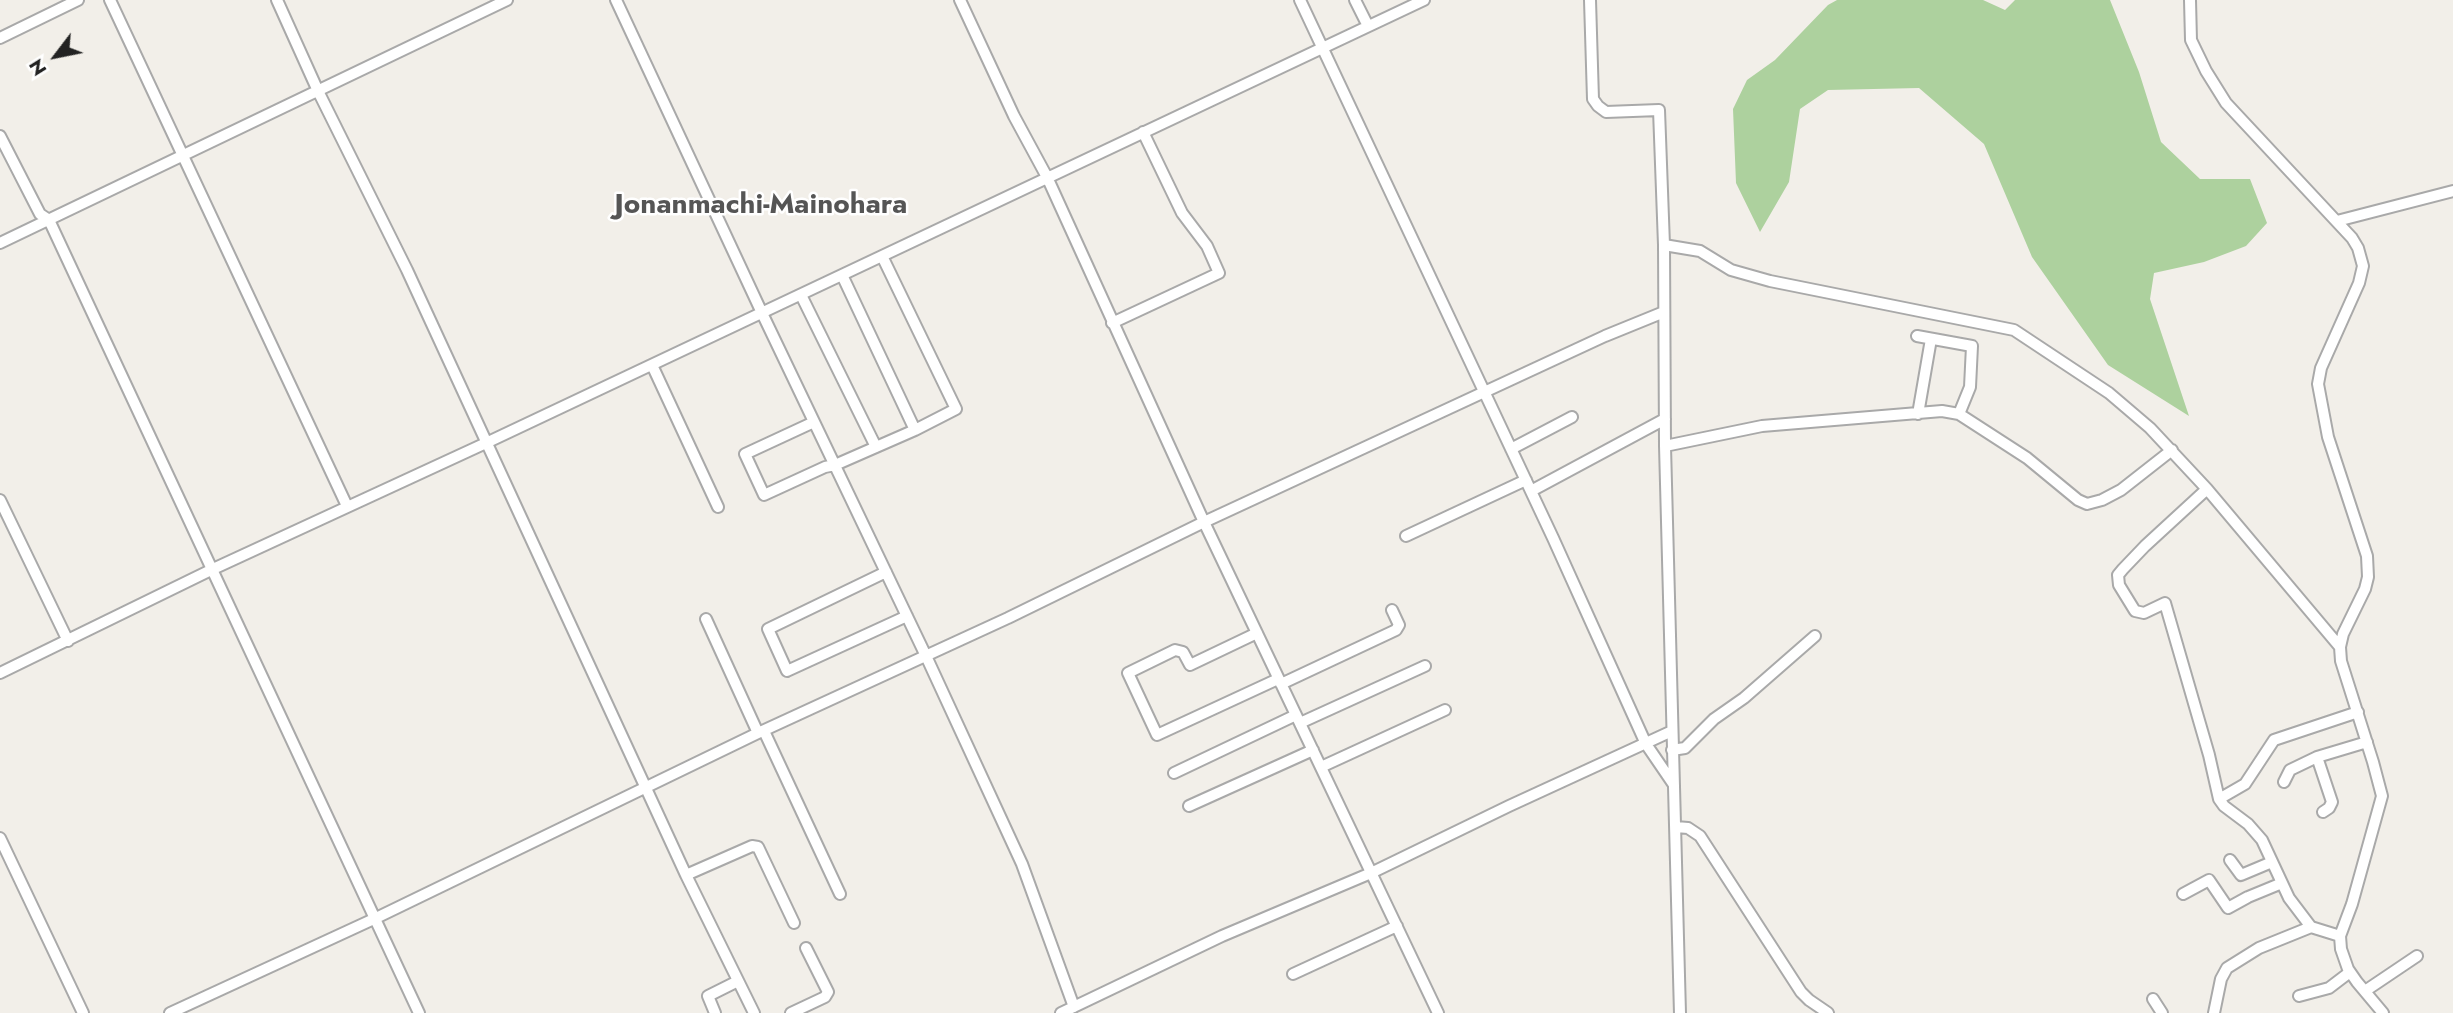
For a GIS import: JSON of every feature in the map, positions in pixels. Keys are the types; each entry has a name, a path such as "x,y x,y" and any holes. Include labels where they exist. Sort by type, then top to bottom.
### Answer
{"street":[{"path":"0,38 78,0"},
{"path":"110,0 347,506"},
{"path":"277,0 318,91 407,270 687,875 754,1013"},
{"path":"0,243 507,0"},
{"path":"616,0 1022,864 1074,1007"},
{"path":"960,0 1014,116 1047,177 1203,522 1438,1013"},
{"path":"1300,0 1529,485 1646,744 1674,785"},
{"path":"1355,0 1368,26"},
{"path":"0,673 213,569 801,295 1368,26 1410,3 1424,0"},
{"path":"1590,0 1593,99 1606,112 1659,110 1680,1013"},
{"path":"2190,0 2191,40 2225,103 2337,221 2358,248 2363,266 2359,283 2320,368 2318,384 2328,437 2367,556 2368,577 2340,647 2341,661 2382,796 2352,904 2340,936 2341,949 2350,972 2383,1013"},
{"path":"1112,323 1219,273 1207,246 1182,213 1143,132"},
{"path":"0,136 40,214 49,220 419,1013"},
{"path":"2337,221 2453,191"},
{"path":"1664,245 1700,251 1731,270 1770,281 2014,330 2109,393 2172,450 2340,647"},
{"path":"814,422 745,454 764,495 915,430 956,409 882,256"},
{"path":"842,275 915,430"},
{"path":"801,295 876,447"},
{"path":"170,1013 376,918 1203,522 1605,336 1664,312"},
{"path":"1917,336 1972,346 1970,387 1959,414"},
{"path":"1918,414 1931,339"},
{"path":"652,365 718,507"},
{"path":"1665,446 1762,426 1942,411 1959,414 2027,458 2078,500 2087,504 2121,490 2172,450"},
{"path":"1511,449 1572,417"},
{"path":"1406,536 1529,485 1665,419"},
{"path":"2207,489 2118,575 2119,585 2135,611 2144,613 2165,603 2219,799 2262,840 2289,898 2311,927 2340,936"},
{"path":"0,500 68,640"},
{"path":"886,572 768,629 787,671 907,616"},
{"path":"1256,633 1189,665 1184,652 1175,650 1128,673 1157,735 1396,630 1399,625 1392,610"},
{"path":"706,619 840,894"},
{"path":"1672,750 1685,748 1714,719 1744,698 1815,636"},
{"path":"1174,773 1424,666"},
{"path":"1321,767 1445,710"},
{"path":"2219,799 2245,784 2274,740 2358,712"},
{"path":"1061,1013 1222,936 1371,873 1672,731"},
{"path":"2284,782 2290,771 2317,757 2367,742"},
{"path":"1189,806 1313,750"},
{"path":"2317,757 2332,802 2323,812"},
{"path":"1676,827 1688,828 1700,836 1801,992 1828,1013"},
{"path":"0,838 83,1013"},
{"path":"687,875 752,846 758,847 794,923"},
{"path":"2230,860 2241,875 2272,862"},
{"path":"2183,894 2209,880 2228,908 2282,883"},
{"path":"1293,974 1397,926"},
{"path":"2214,1013 2221,979 2227,968 2259,948 2311,927"},
{"path":"791,1013 825,997 828,992 806,947"},
{"path":"2365,991 2417,956"},
{"path":"2299,996 2329,988 2350,972"},
{"path":"715,1013 708,996 738,981"},
{"path":"2153,999 2162,1013"}],"green space":[{"path":"1837,0 1983,0 2005,10 2015,0 2110,0 2139,72 2161,142 2200,179 2250,179 2267,223 2246,246 2204,262 2154,273 2150,299 2189,416 2108,365 2032,257 1984,144 1919,88 1828,90 1800,109 1789,182 1760,232 1736,183 1733,109 1747,80 1775,60 1828,5"}],"district":[{"name":"Jonanmachi-Mainohara","path":"761,206"}]}
